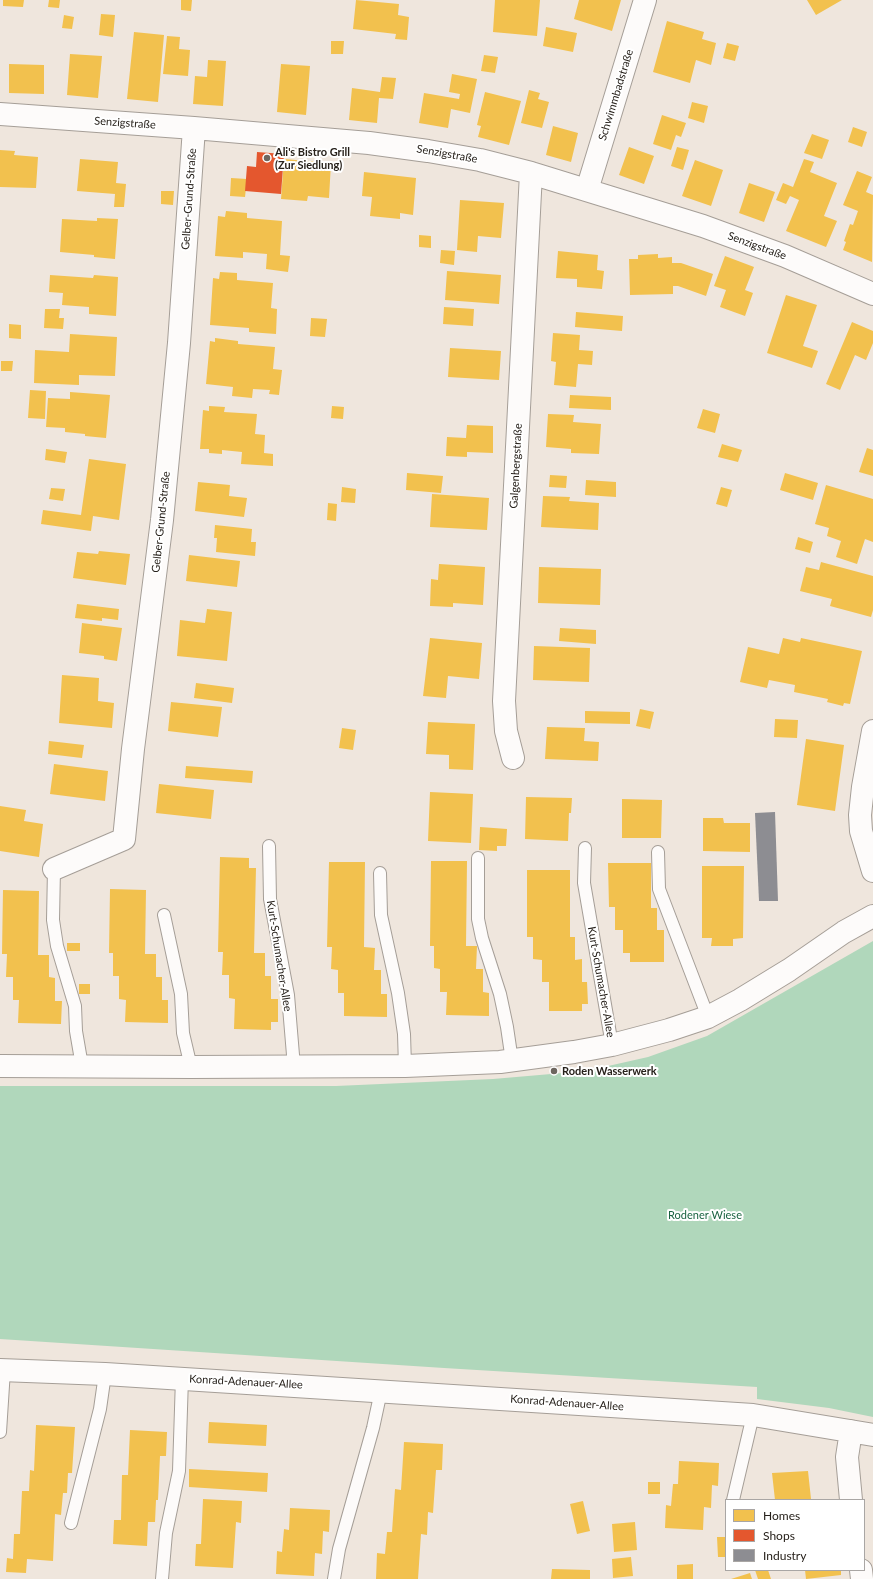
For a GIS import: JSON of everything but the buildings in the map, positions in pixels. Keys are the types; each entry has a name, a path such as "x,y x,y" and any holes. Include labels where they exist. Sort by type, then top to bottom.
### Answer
{"street":[{"name":"Schwimmbadstraße","path":"587,190 645,0"},
{"name":"Senzigstraße","path":"0,114 194,128 391,146 480,160 531,173 703,226 785,256 873,294"},
{"name":"Gelber-Grund-Straße","path":"54,869 124,839 134,741 163,512 179,343 194,128"},
{"name":"Galgenbergstraße","path":"513,758 506,731 504,701 531,173"},
{"path":"873,731 863,787 860,816 863,836 873,871"},
{"name":"Kurt-Schumacher-Allee","path":"0,1066 191,1068 405,1066 512,1061 568,1053 612,1045 669,1030 708,1017 740,1000 789,970 844,932 873,916"},
{"name":"Konrad-Adenauer-Allee","path":"2,1370 182,1378 753,1415 873,1435"},
{"path":"851,1431 847,1457 851,1499"}],"lane":[{"name":"Kurt-Schumacher-Allee","path":"269,846 270,899 288,995 294,1067"},
{"name":"Kurt-Schumacher-Allee","path":"585,848 584,883 612,1045"},
{"path":"658,852 659,889 708,1017"},
{"path":"478,858 478,919 482,938 500,994 512,1061"},
{"path":"54,869 53,920 57,946 75,1006 76,1031 82,1066"},
{"path":"380,873 381,915 398,992 404,1034 405,1066"},
{"path":"164,915 181,994 183,1033 191,1068"},
{"name":"Konrad-Adenauer-Allee","path":"0,1432 2,1370"},
{"path":"71,1523 100,1409 105,1374"},
{"name":"Konrad-Adenauer-Allee","path":"162,1579 166,1533 179,1471 182,1378"},
{"path":"334,1579 339,1549 373,1428 381,1390"},
{"path":"733,1499 753,1415"}],"green space":[{"name":"Rodener Wiese","path":"873,941 873,1417 829,1408 757,1399 757,1387 0,1339 0,1086 336,1086 493,1079 586,1071 648,1057 707,1036"}],"place":[{"name":"Ali's Bistro Grill (Zur Siedlung)","path":"267,158"},
{"name":"Roden Wasserwerk","path":"554,1071"}]}
